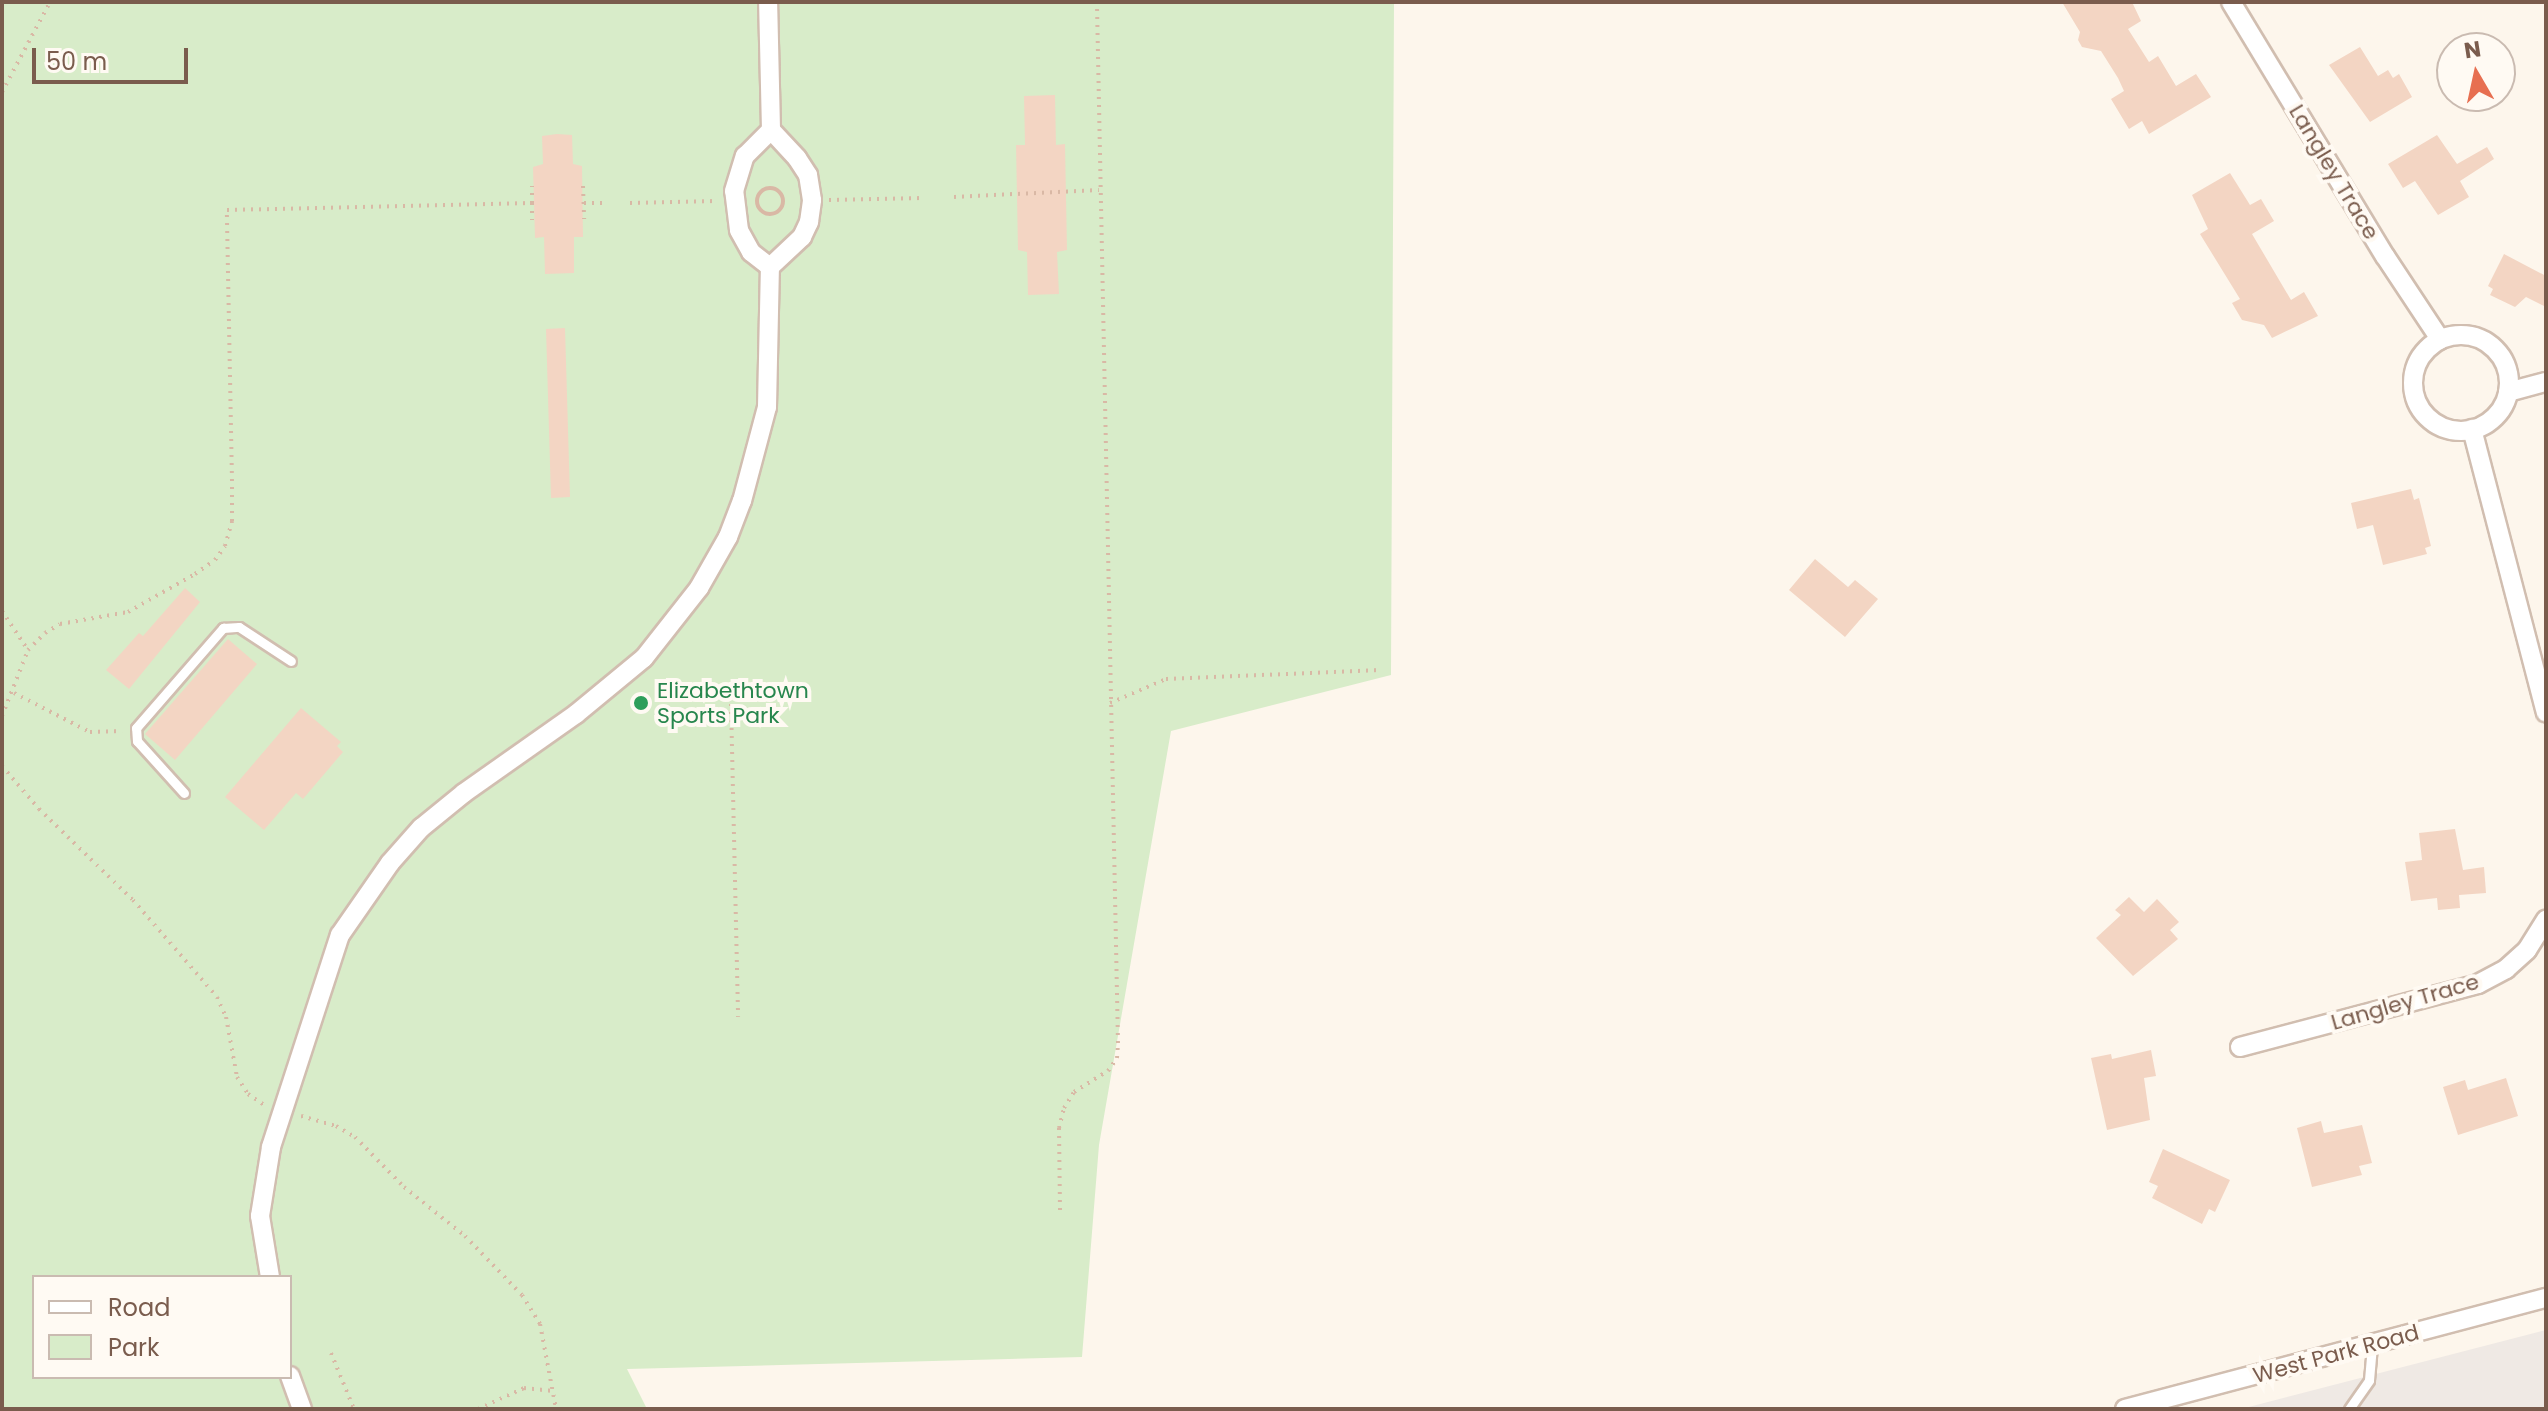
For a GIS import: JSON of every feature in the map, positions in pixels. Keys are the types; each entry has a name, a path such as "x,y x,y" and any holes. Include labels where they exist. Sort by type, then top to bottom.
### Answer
{"street":[{"path":"768,2 771,130 745,156 734,191 739,230 751,252 770,267"},
{"name":"Langley Trace","path":"2231,2 2385,256 2440,339"},
{"path":"270,1275 260,1216 271,1147 340,935 390,863 421,828 464,793 615,684 644,658 699,588 728,537 757,454 767,407 770,267 802,237 809,222 812,200 808,175 786,142 771,130"},
{"path":"2470,335 2496,349 2509,377 2508,392 2496,416 2472,429 2441,427 2418,405 2413,375 2418,360 2440,339 2470,335"},
{"path":"2508,392 2546,382"},
{"path":"2472,429 2546,713"},
{"name":"Langley Trace","path":"2240,1047 2478,984 2506,969 2527,950 2546,919"},
{"name":"West Park Road","path":"2125,1409 2546,1298"},
{"path":"291,1379 302,1409"}],"lane":[{"path":"184,793 137,741 136,728 223,628 239,627 291,661"},
{"path":"2349,1409 2369,1380 2372,1345"}],"path":[{"path":"2,92 50,2"},
{"path":"1060,1210 1059,1128 1064,1108 1074,1092 1108,1071 1117,1058 1097,2"},
{"path":"2,148 2,177"},
{"path":"532,186 532,220"},
{"path":"583,186 584,219"},
{"path":"765,189 778,190 784,197 783,206 777,213 765,213 758,207 758,195 765,189"},
{"path":"954,197 1100,190"},
{"path":"819,200 923,198"},
{"path":"630,203 726,201"},
{"path":"2,716 14,693 28,650 60,624 128,612 195,574 215,560 225,546 232,521 227,210 532,203"},
{"path":"584,203 608,203"},
{"path":"2,611 28,650"},
{"path":"1110,703 1166,679 1380,670"},
{"path":"14,693 90,732 122,731"},
{"path":"731,704 738,1017"},
{"path":"2,766 39,809 133,900 217,997 226,1017 237,1077 248,1094 269,1108"},
{"path":"299,1115 336,1126 355,1137 404,1187 497,1266 522,1295 540,1324 556,1409"},
{"path":"331,1353 354,1409"},
{"path":"478,1409 524,1388 552,1391"}],"shaded area":[{"path":"2546,1330 2546,1409 2241,1409"}],"green space":[{"name":"Elizabethtown Sports Park","path":"2,2 1394,2 1391,675 1171,731 1099,1145 1082,1357 627,1369 647,1409 2,1409"}],"building":[{"path":"2062,2 2132,2 2141,21 2128,29 2149,62 2158,56 2176,86 2196,74 2211,97 2149,134 2142,121 2129,129 2111,99 2124,91 2118,78 2101,51 2082,47 2078,40 2080,32"},
{"path":"2360,47 2378,76 2388,70 2393,78 2399,74 2412,97 2370,122 2329,65"},
{"path":"1055,95 1056,145 1065,144 1067,250 1057,252 1059,294 1028,295 1027,252 1018,250 1016,145 1025,145 1024,96"},
{"path":"572,135 573,164 582,166 583,237 574,237 574,273 545,274 544,237 535,238 533,167 543,164 542,136"},
{"path":"2437,135 2457,164 2487,147 2494,159 2460,181 2469,197 2438,215 2415,181 2403,188 2388,164"},
{"path":"2230,173 2250,205 2261,199 2274,221 2252,234 2291,300 2304,292 2318,316 2272,338 2264,325 2242,320 2232,303 2240,299 2200,234 2208,229 2192,195"},
{"path":"2504,254 2546,276 2546,307 2526,297 2515,307 2490,295 2493,289 2488,286"},
{"path":"565,328 570,497 551,498 546,329"},
{"path":"2411,489 2414,500 2419,498 2431,546 2425,548 2427,554 2383,565 2373,525 2357,529 2351,503"},
{"path":"1815,559 1848,587 1855,580 1878,599 1845,637 1789,590"},
{"path":"185,588 200,602 129,689 106,670 139,633 143,636"},
{"path":"228,639 257,664 175,760 145,734"},
{"path":"301,708 341,742 337,746 343,752 303,799 296,793 264,830 225,797"},
{"path":"2455,829 2463,870 2484,867 2486,893 2459,895 2460,908 2438,910 2437,898 2411,901 2405,862 2422,860 2419,833"},
{"path":"2129,897 2144,912 2157,899 2179,922 2170,930 2178,939 2133,976 2096,938 2121,915 2115,910"},
{"path":"2151,1050 2156,1076 2144,1078 2150,1120 2107,1130 2091,1058 2111,1054 2112,1059"},
{"path":"2506,1078 2518,1116 2458,1135 2443,1087 2465,1080 2468,1090"},
{"path":"2321,1121 2324,1133 2362,1125 2372,1163 2359,1166 2362,1175 2312,1187 2297,1128"},
{"path":"2163,1149 2230,1180 2215,1212 2209,1209 2202,1224 2152,1198 2158,1186 2149,1182"}],"place":[{"name":"Elizabethtown Sports Park","path":"641,703"}]}
